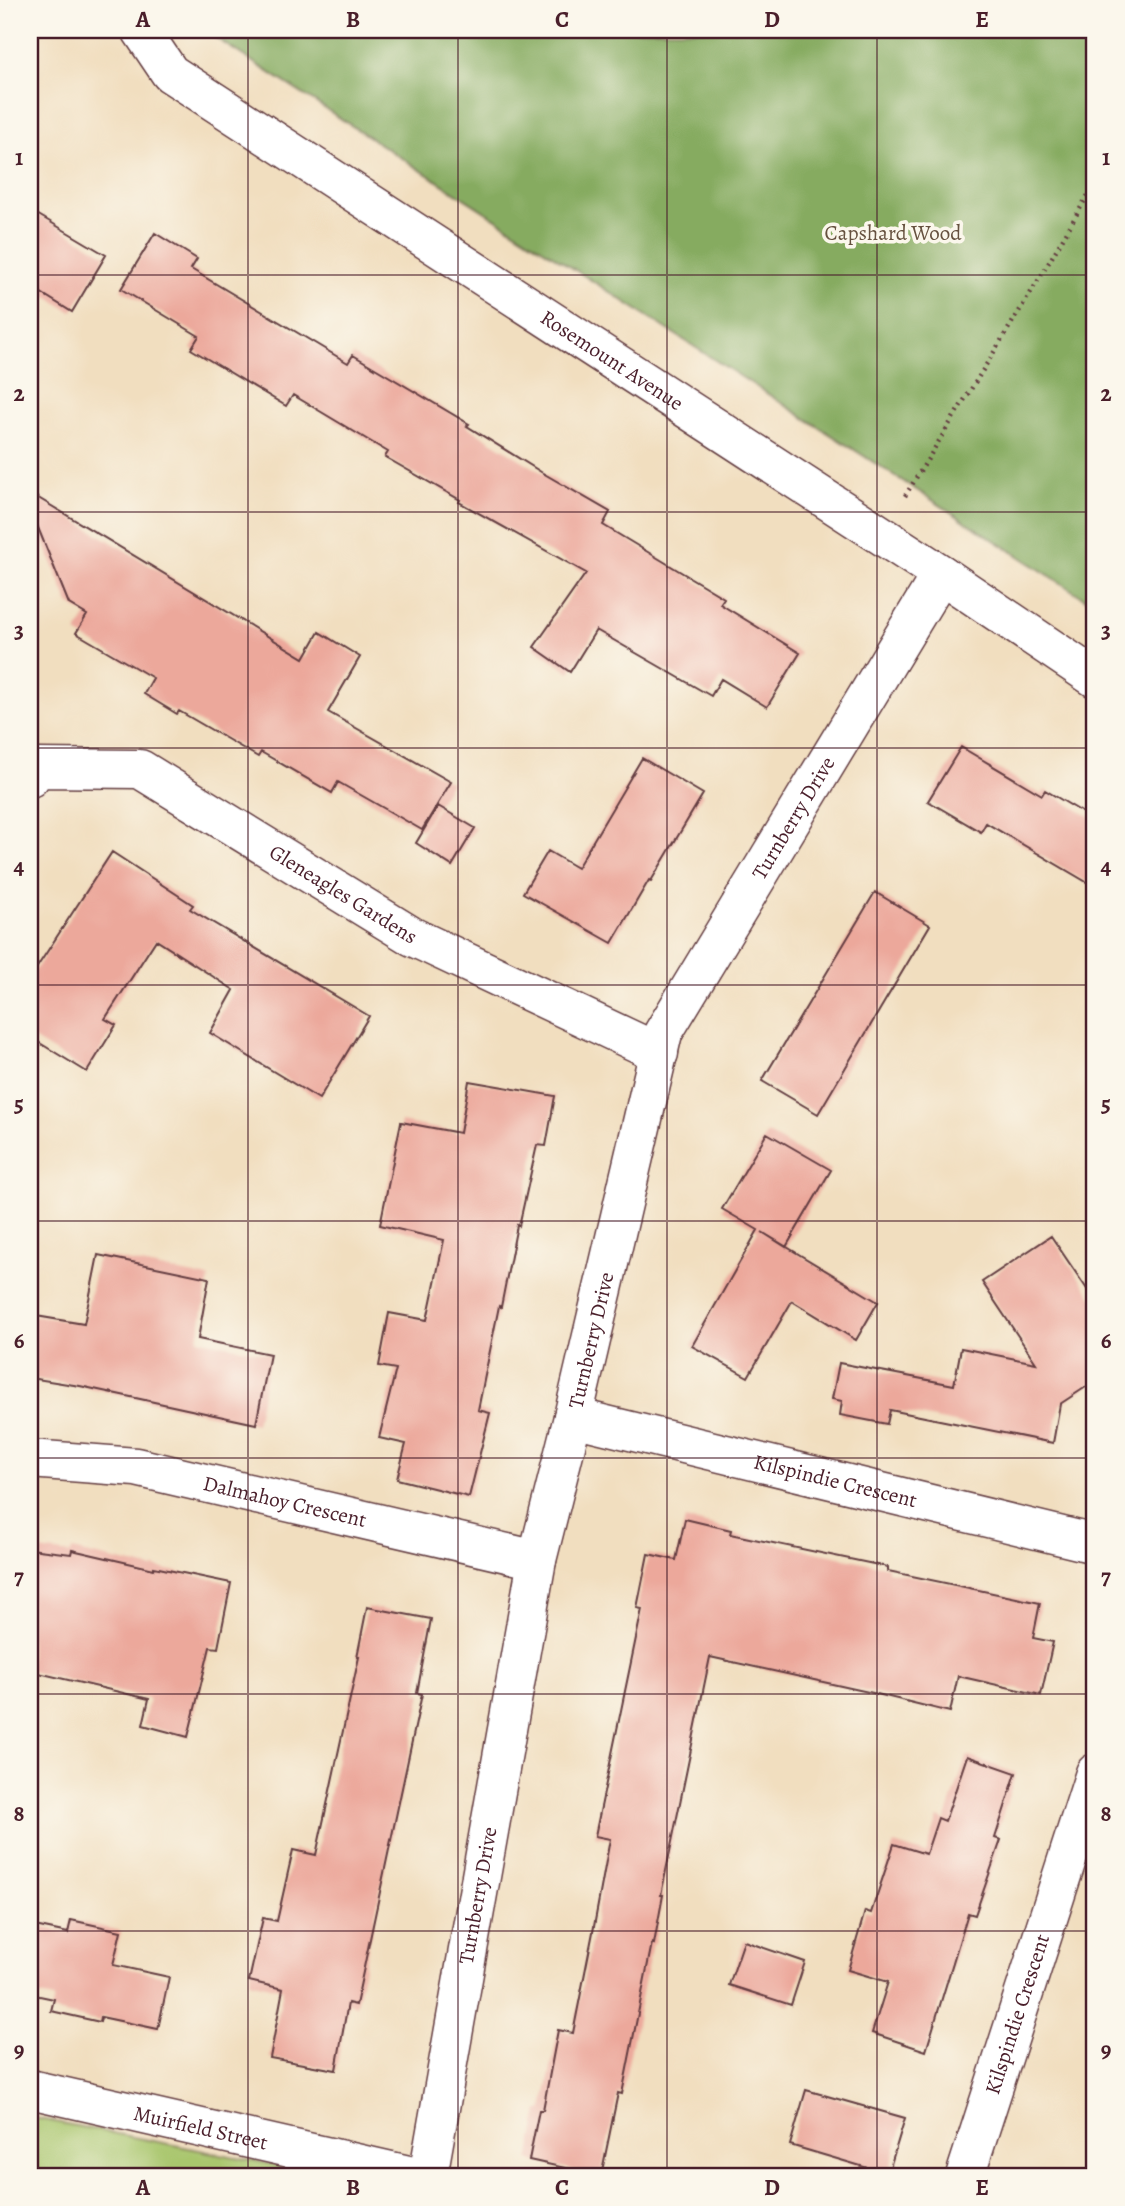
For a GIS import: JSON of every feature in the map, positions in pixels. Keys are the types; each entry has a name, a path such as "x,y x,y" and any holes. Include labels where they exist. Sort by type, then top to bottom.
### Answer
{"street":[{"name":"Rosemount Avenue","path":"141,30 170,74 881,534 1095,678"},
{"name":"Turnberry Drive","path":"428,2176 537,1560 663,1033 941,574"},
{"name":"Gleneagles Gardens","path":"30,778 37,768 139,769 413,937 659,1053"},
{"name":"Kilspindie Crescent","path":"573,1417 1095,1544"},
{"name":"Dalmahoy Crescent","path":"30,1459 136,1467 537,1560"},
{"name":"Kilspindie Crescent","path":"965,2176 1095,1773"},
{"name":"Muirfield Street","path":"30,2089 413,2176"}],"path":[{"path":"881,534 1041,276 1095,183"}],"green space":[{"name":"Capshard Wood","path":"210,30 1095,30 1095,605 211,35"},
{"path":"30,2117 328,2175 328,2176 30,2176"}],"building":[{"path":"30,210 106,255 72,312 30,286"},
{"path":"155,233 197,259 191,269 348,363 353,355 610,512 603,525 724,598 720,604 800,653 767,707 721,679 711,696 596,630 570,672 534,647 586,573 459,502 460,500 385,457 388,452 293,395 286,406 191,349 199,336 121,289"},
{"path":"30,493 304,658 319,632 360,657 328,712 451,782 422,830 338,782 332,793 261,752 258,757 144,694 153,678 76,633 87,615 69,604 30,508"},
{"path":"961,747 1042,795 1045,790 1095,820 1095,887 986,823 981,832 928,801"},
{"path":"642,758 703,794 612,943 523,893 548,851 577,868"},
{"path":"438,806 475,828 452,866 416,843"},
{"path":"112,852 193,905 190,909 369,1016 319,1099 210,1033 234,990 156,940 105,1019 116,1025 87,1072 30,1037 30,978"},
{"path":"875,892 930,925 818,1114 762,1081"},
{"path":"469,1081 555,1096 546,1146 537,1145 519,1226 517,1225 501,1307 499,1306 478,1410 490,1413 469,1497 397,1479 406,1444 379,1438 396,1369 379,1366 389,1313 427,1320 444,1240 380,1225 401,1122 460,1133"},
{"path":"767,1133 831,1170 786,1247 878,1302 856,1340 792,1301 748,1377 692,1346 758,1230 722,1209"},
{"path":"1051,1236 1095,1301 1095,1381 1060,1404 1053,1443 890,1410 887,1424 840,1415 842,1401 832,1399 839,1363 954,1385 961,1348 1036,1363 982,1282"},
{"path":"98,1255 209,1278 198,1339 270,1354 256,1424 80,1386 30,1378 30,1315 84,1324"},
{"path":"685,1519 731,1530 730,1534 888,1567 888,1571 1040,1603 1033,1638 1053,1642 1041,1695 958,1676 950,1712 710,1657 661,1895 654,1944 652,1943 622,2094 618,2093 601,2176 529,2160 539,2110 543,2110 558,2030 573,2033 593,1932 610,1839 595,1836 642,1609 637,1608 648,1554 676,1560"},
{"path":"30,1549 71,1554 72,1550 231,1583 218,1648 210,1647 188,1737 143,1725 149,1699 30,1671"},
{"path":"367,1607 431,1619 417,1693 422,1694 356,2005 348,2003 336,2070 270,2058 283,1989 249,1981 263,1918 277,1921 293,1850 316,1855 359,1657"},
{"path":"967,1756 1016,1773 995,1838 1001,1840 975,1915 968,1913 926,2051 872,2033 888,1982 848,1970 865,1911 871,1913 894,1844 926,1854 938,1818 945,1821"},
{"path":"71,1920 121,1931 113,1965 169,1977 158,2029 101,2017 100,2022 51,2011 54,1999 30,1994 30,1925 68,1933"},
{"path":"744,1941 805,1962 791,2005 729,1985"},
{"path":"806,2090 905,2118 888,2174 790,2145"}]}
